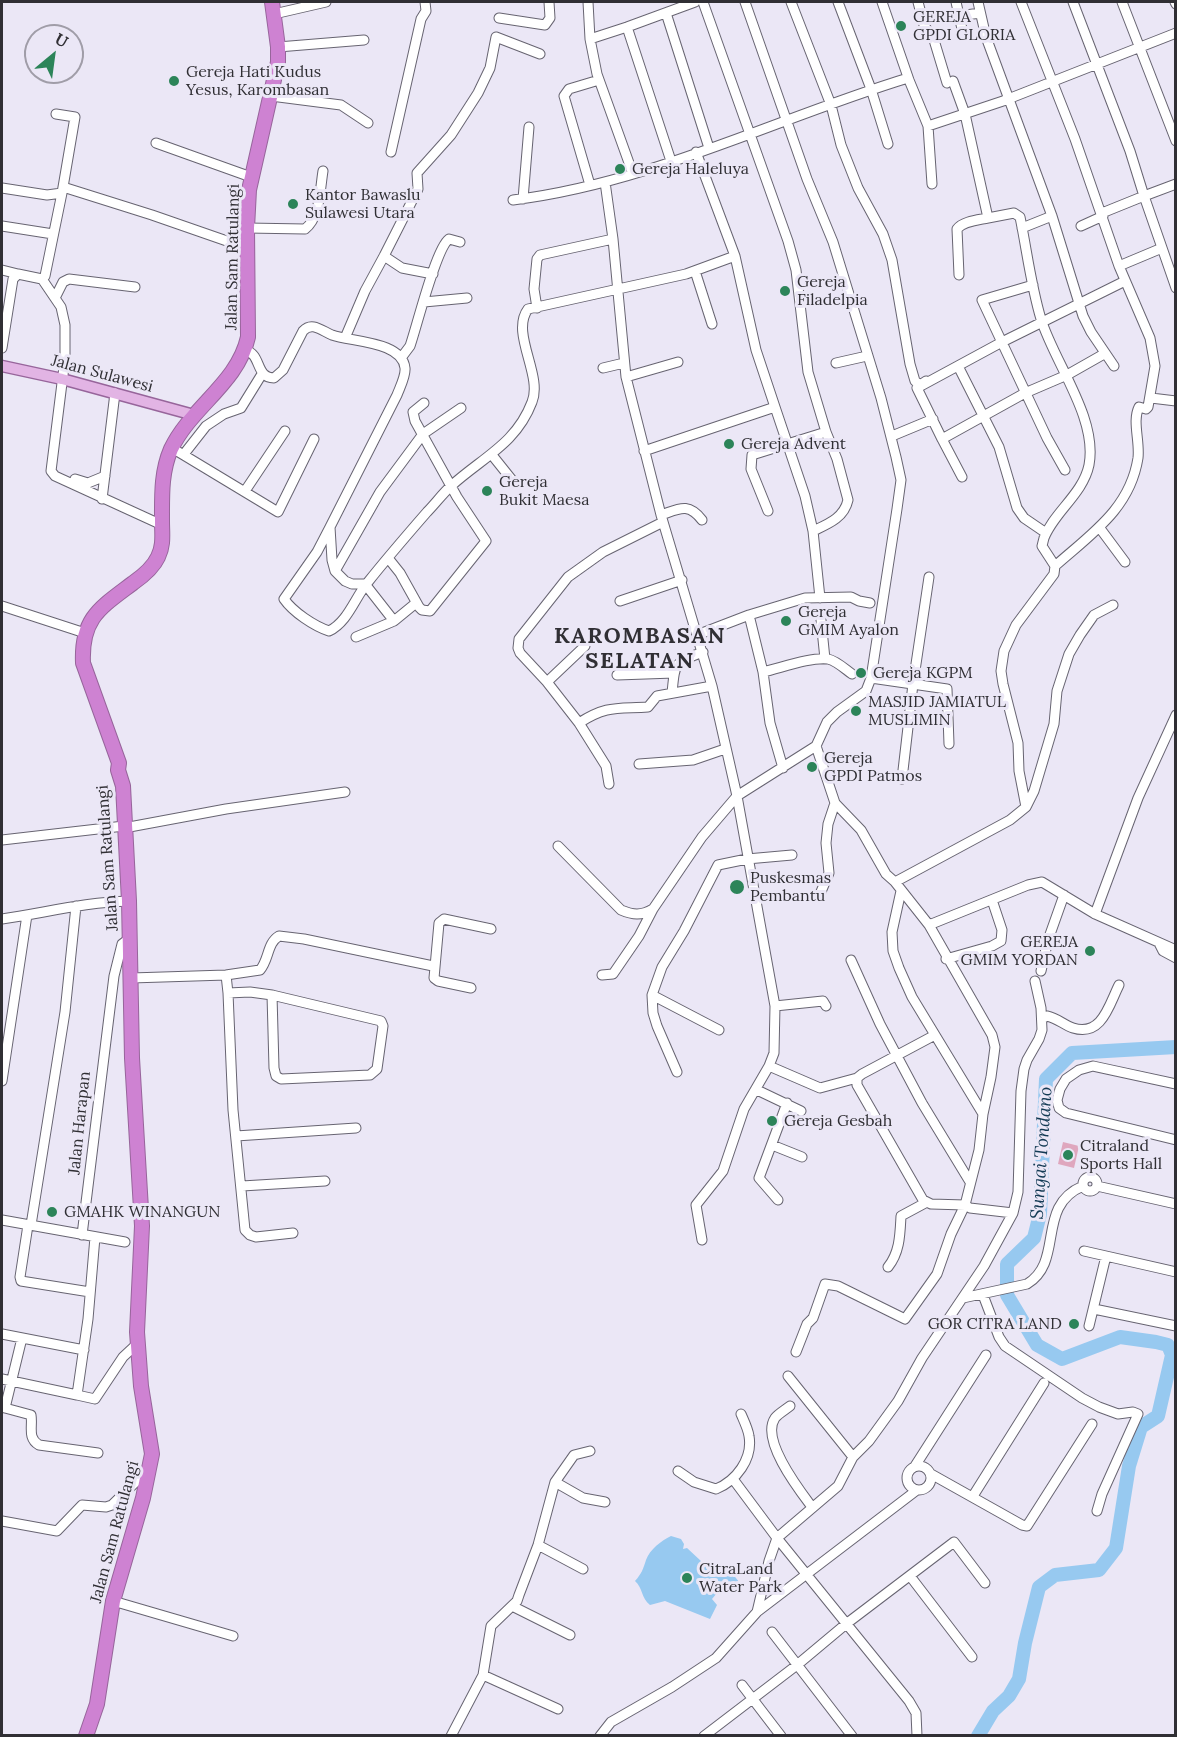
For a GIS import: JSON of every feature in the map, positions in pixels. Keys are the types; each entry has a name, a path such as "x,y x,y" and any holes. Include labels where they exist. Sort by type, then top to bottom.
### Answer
{"highway":[{"name":"Jalan Sam Ratulangi","path":"86,1736 97,1704 113,1601 152,1454 137,1344 137,1294 142,1226 132,1059 129,901 123,786 118,770 119,763 83,663 85,633 99,611 151,568 158,558 163,544 164,470 178,451 194,415 233,372 245,350 248,337 247,228 251,177 276,80 279,47 273,8"}],"main road":[{"name":"Jalan Sulawesi","path":"2,366 62,379 194,415"}],"street":[{"path":"273,8 326,2"},
{"path":"391,152 421,19 426,11 425,2"},
{"path":"499,18 545,25 550,18 549,2"},
{"path":"588,2 590,39 599,80 633,174"},
{"path":"590,39 695,2"},
{"path":"703,2 793,257 808,372 826,432 837,459 848,503 833,522 813,531"},
{"path":"602,975 613,974 639,936 653,909 702,837 737,796 816,746 827,722 866,691 871,678 901,480 892,436 833,242 807,178 745,2"},
{"path":"791,2 831,105 842,145 858,188 883,234 892,260 915,381 920,385 939,376"},
{"path":"838,2 871,89 888,144"},
{"path":"882,2 908,78 928,126 932,183"},
{"path":"918,2 924,25 934,40 965,114 988,218"},
{"path":"956,2 962,28"},
{"path":"978,2 986,37 1052,216 1086,324 1114,366"},
{"path":"1021,2 1053,81 1119,266 1150,338 1155,357 1148,408 1138,407 1137,410 1139,447 1134,478 1122,502 1112,515 1055,566"},
{"path":"1074,2 1131,151 1176,288"},
{"path":"1122,2 1176,141"},
{"path":"666,13 710,148"},
{"path":"959,16 980,13"},
{"path":"627,27 671,161"},
{"path":"928,126 1008,99 1176,33"},
{"path":"345,338 364,291 418,189 417,173 451,135 482,86 492,60 496,37 540,54"},
{"path":"279,47 364,40"},
{"path":"529,127 518,199 568,192 605,183 908,78"},
{"path":"590,185 564,96 569,89 599,80"},
{"path":"271,96 341,105 368,123"},
{"path":"42,279 45,276 75,117 57,114"},
{"path":"156,143 251,177"},
{"path":"696,152 735,256 756,350 805,496 813,531 820,598"},
{"path":"247,228 301,230 309,226 315,213 323,171"},
{"path":"605,183 613,239 616,291 626,377 662,519 712,686 737,796 775,1006 774,1053 769,1066 744,1109 723,1171 696,1205 702,1240"},
{"path":"1081,226 1144,195 1176,184"},
{"path":"2,188 47,195 62,190 152,215 247,248"},
{"path":"959,275 958,227 988,218 1017,214 1020,217 1042,321 1084,419 1089,448 1089,465 1084,478 1046,533 1042,546 1055,566 1054,574 1016,625 1004,651 1001,671 1018,743 1018,771 1026,807"},
{"path":"1022,228 1052,216"},
{"path":"2,226 53,234"},
{"path":"401,358 410,346 446,240 449,238 460,242"},
{"path":"537,308 534,289 537,259 540,255 613,239"},
{"path":"1119,266 1162,248"},
{"path":"384,256 402,268 433,274"},
{"path":"245,350 256,356 262,374 271,378 278,375 306,327 312,326 330,334 377,344 396,353 405,366 397,394 317,552 285,596 285,601 313,623 327,631 332,631 352,607 365,584 451,486 492,455 518,430 533,400 535,385 524,338 524,319 528,309 616,291 695,271 735,256"},
{"path":"2,270 42,279 61,307 65,325 65,359 53,471"},
{"path":"695,271 712,324"},
{"path":"2,348 11,285 18,274"},
{"path":"55,298 63,282 69,279 135,287"},
{"path":"962,477 917,388 1042,321 1125,280"},
{"path":"1033,285 982,300 1025,393 1065,470"},
{"path":"424,302 467,297"},
{"path":"942,439 1025,393 1067,375 1104,354"},
{"path":"836,363 867,356"},
{"path":"626,377 678,362"},
{"path":"603,368 624,363"},
{"path":"958,366 999,447 1017,508 1024,518 1046,533"},
{"path":"262,374 241,408 216,419 178,451 278,512 314,439"},
{"path":"102,499 116,393"},
{"path":"1151,398 1176,401"},
{"path":"388,558 400,573 416,603 422,610 430,611 486,541 451,486 415,421 413,412 424,403"},
{"path":"644,451 774,407"},
{"path":"334,571 380,492 423,434 461,408"},
{"path":"892,436 933,419"},
{"path":"245,491 285,431"},
{"path":"768,511 751,469 752,455 826,432"},
{"path":"492,455 512,480"},
{"path":"53,471 88,483 105,476"},
{"path":"53,471 102,499 162,525"},
{"path":"609,784 606,766 579,723 548,682 520,653 518,645 525,630 568,577 584,564 662,519 687,508 695,511 702,520"},
{"path":"1099,526 1125,562"},
{"path":"330,527 334,571 352,584 365,584"},
{"path":"902,779 929,577"},
{"path":"620,601 682,580"},
{"path":"365,584 394,621"},
{"path":"697,635 749,615 805,598 851,597 870,603"},
{"path":"356,637 394,621 416,603"},
{"path":"895,882 1010,820 1026,807 1049,743 1054,724 1057,691 1070,654 1094,615 1113,605"},
{"path":"2,606 85,633"},
{"path":"749,615 763,672 770,723 783,768"},
{"path":"821,620 825,659"},
{"path":"548,682 585,646"},
{"path":"672,693 674,673 678,663 703,652"},
{"path":"763,672 825,659 832,660 852,674"},
{"path":"617,675 674,673"},
{"path":"871,678 947,689 949,744"},
{"path":"579,723 593,713 606,708 648,707 657,696 712,686"},
{"path":"1095,914 1138,798 1176,715"},
{"path":"796,1352 807,1324 813,1318 825,1284 838,1286 905,1319 937,1274 951,1234 965,1205 979,1150 994,1047 992,1035 928,925 881,867 861,830 835,803 816,746"},
{"path":"639,764 693,760 725,749"},
{"path":"2,840 124,827 226,809 345,792"},
{"path":"819,894 828,873 826,843 835,803"},
{"path":"558,846 621,909 639,915 653,909"},
{"path":"677,1072 653,1012 652,995 662,967 684,931 718,865 747,859 792,855"},
{"path":"928,925 1035,882 1042,882 1095,914 1176,951"},
{"path":"902,891 892,932 893,951 912,997 983,1114"},
{"path":"1041,971 1048,940 1064,895"},
{"path":"946,958 992,946 1001,941 1002,930 992,900"},
{"path":"2,918 76,906 129,901"},
{"path":"76,906 65,1012 20,1277 21,1281 90,1292"},
{"path":"2,1080 27,915"},
{"path":"471,988 438,981 433,976 439,925 441,919 490,929"},
{"path":"131,978 226,975 260,970 265,965 273,940 279,936 304,939 434,966"},
{"name":"Jalan Harapan","path":"81,1235 114,976 122,944 130,938"},
{"path":"1159,944 1163,951 1176,958"},
{"path":"850,960 896,1056 970,1182"},
{"path":"226,975 233,1110 244,1226 248,1234 256,1237 293,1233"},
{"path":"757,1612 777,1538 838,1486 853,1457 869,1441 898,1401 922,1358 984,1266 1013,1213 1020,1168 1021,1091 1027,1060 1039,1039 1042,1019 1035,981"},
{"path":"1042,1019 1047,1016 1079,1029 1092,1029 1099,1024 1119,985"},
{"path":"228,993 272,994 381,1021 383,1026 377,1069 370,1075 281,1079 276,1076 272,994"},
{"path":"652,995 719,1030"},
{"path":"775,1006 823,1001 825,1006"},
{"path":"769,1066 820,1088 857,1078 936,1035"},
{"path":"1176,1084 1093,1066 1079,1070 1066,1079 1057,1100 1059,1108 1066,1113 1176,1140"},
{"path":"857,1078 857,1085 921,1197 927,1202"},
{"path":"757,1090 801,1111"},
{"path":"778,1200 759,1178 787,1103"},
{"path":"236,1136 356,1128"},
{"path":"772,1144 802,1157"},
{"path":"242,1186 325,1181"},
{"path":"963,1298 1027,1284 1036,1279 1043,1269 1052,1226 1059,1206 1072,1191 1083,1186 1090,1191 1097,1186 1176,1204"},
{"path":"888,1267 899,1242 901,1216 927,1202 965,1205 970,1208 1013,1213"},
{"path":"2,1220 125,1242"},
{"path":"77,1395 84,1350 95,1237"},
{"path":"1084,1251 1176,1272"},
{"path":"1089,1326 1106,1256"},
{"path":"988,1294 999,1337 1005,1346 1099,1407 1118,1414 1133,1412 1138,1414 1102,1494 1098,1511"},
{"path":"1094,1309 1176,1326"},
{"path":"2,1334 84,1350"},
{"path":"21,1338 7,1380 3,1407 31,1414 31,1436 36,1444 98,1453"},
{"path":"7,1380 95,1400 124,1355 137,1344"},
{"path":"917,1490 910,1486 907,1479 909,1471 915,1467 986,1355"},
{"path":"788,1376 853,1457"},
{"path":"973,1496 1044,1383"},
{"path":"790,1406 774,1420 772,1425 774,1443 780,1460 812,1508"},
{"path":"678,1471 694,1482 716,1489 733,1479 745,1461 750,1445 749,1435 741,1414"},
{"path":"915,1467 924,1467 931,1474 1022,1525 1028,1525 1092,1424"},
{"path":"453,1735 483,1675 491,1626 512,1606 519,1595 538,1545 555,1482 574,1455 590,1451"},
{"path":"2,1521 57,1531 82,1505 106,1507 112,1505 150,1468"},
{"path":"600,1736 611,1722 672,1687 716,1658 757,1612 917,1490 928,1486 931,1474"},
{"path":"733,1479 777,1538 914,1708 917,1736"},
{"path":"555,1482 583,1498 604,1502"},
{"path":"704,1736 716,1732 753,1698 954,1542 985,1583"},
{"path":"538,1545 584,1569"},
{"path":"909,1576 972,1657"},
{"path":"113,1601 233,1636"},
{"path":"512,1606 570,1635"},
{"path":"772,1632 852,1736"},
{"path":"483,1675 558,1709"},
{"path":"742,1685 781,1736"}],"shaded area":[{"name":"Citraland Sports Hall","path":"1063,1142 1079,1146 1074,1168 1058,1164"}],"water":[{"name":"CitraLand Water Park","path":"671,1536 681,1539 684,1544 683,1549 687,1548 701,1561 710,1566 718,1563 728,1575 732,1573 743,1587 732,1592 722,1587 712,1599 717,1605 710,1619 665,1601 650,1605 635,1581 650,1552"}],"waterway":[{"name":"Sungai Tondano","path":"978,1736 993,1711 1009,1696 1019,1679 1039,1587 1055,1575 1099,1570 1116,1548 1129,1466 1141,1427 1158,1416 1172,1355 1168,1345 1120,1337 1062,1359 1037,1345 1007,1295 1007,1264 1034,1238 1040,1214 1046,1079 1072,1053 1176,1047"}],"place":[{"name":"GEREJA GPDI GLORIA","path":"901,26"},
{"name":"Gereja Hati Kudus Yesus, Karombasan","path":"174,81"},
{"name":"Gereja Haleluya","path":"620,169"},
{"name":"Kantor Bawaslu Sulawesi Utara","path":"293,204"},
{"name":"Gereja Filadelpia","path":"785,291"},
{"name":"Gereja Advent","path":"729,444"},
{"name":"Gereja Bukit Maesa","path":"487,491"},
{"name":"Gereja GMIM Ayalon","path":"786,621"},
{"name":"Gereja KGPM","path":"861,673"},
{"name":"MASJID JAMIATUL MUSLIMIN","path":"856,711"},
{"name":"Gereja GPDI Patmos","path":"812,767"},
{"name":"Puskesmas Pembantu","path":"737,887"},
{"name":"GEREJA GMIM YORDAN","path":"1090,951"},
{"name":"Gereja Gesbah","path":"772,1121"},
{"name":"Citraland Sports Hall","path":"1068,1155"},
{"name":"GMAHK WINANGUN","path":"52,1212"},
{"name":"GOR CITRA LAND","path":"1074,1324"},
{"name":"CitraLand Water Park","path":"687,1578"}],"district":[{"name":"KAROMBASAN SELATAN","path":"640,650"}]}
